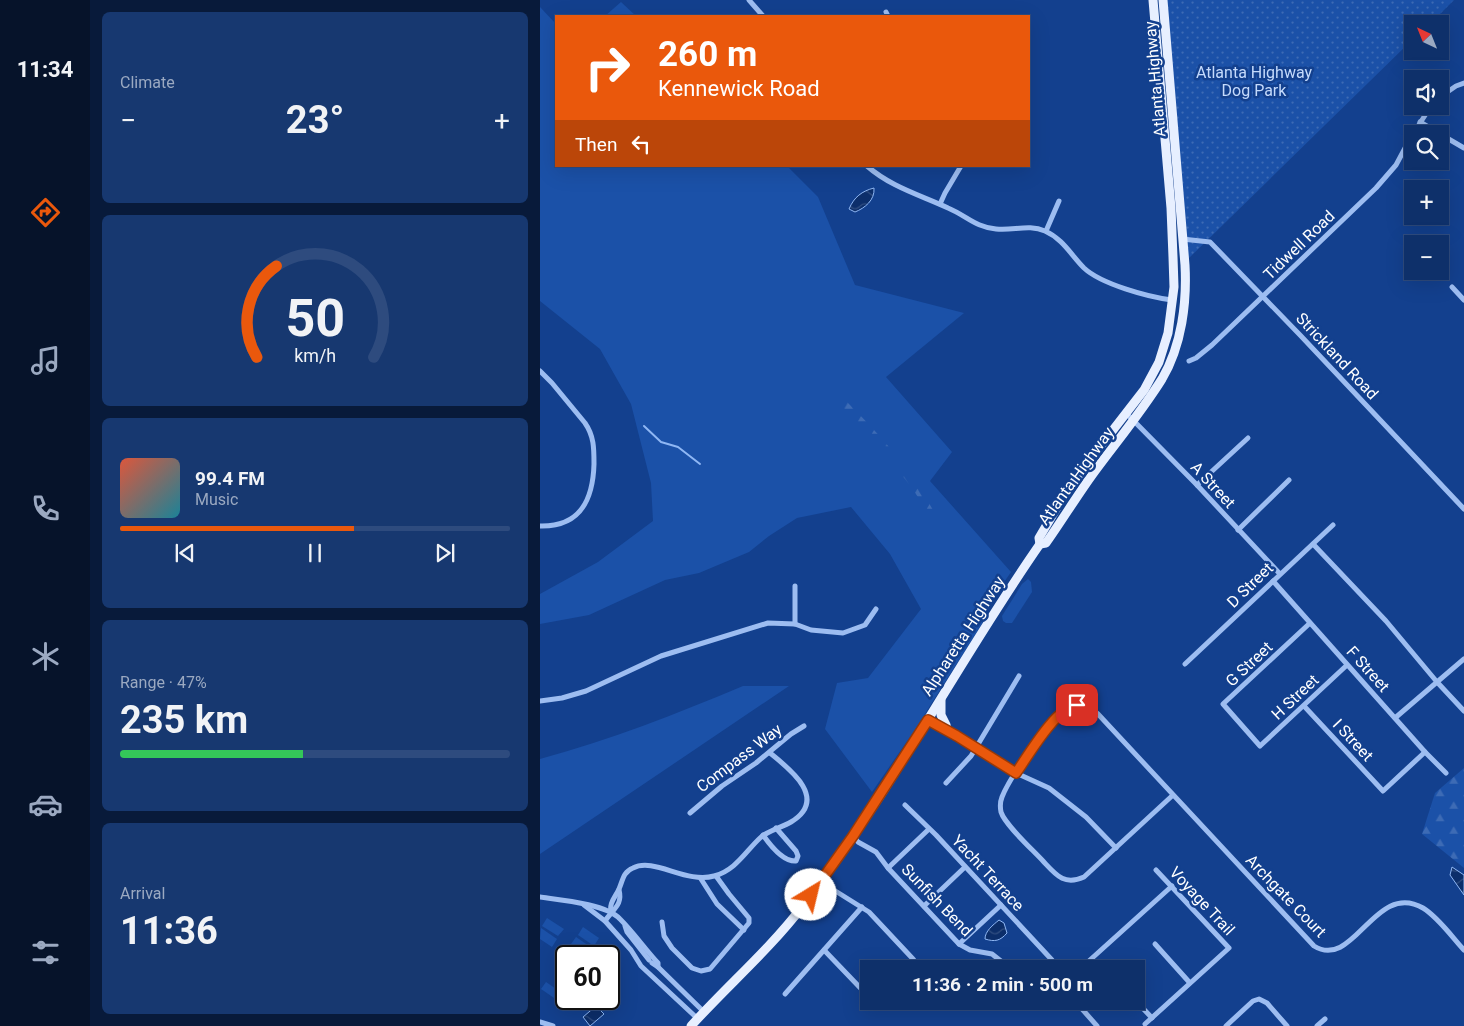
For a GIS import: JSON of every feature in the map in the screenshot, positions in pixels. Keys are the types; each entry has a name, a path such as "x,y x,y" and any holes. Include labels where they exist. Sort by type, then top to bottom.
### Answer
{"main road":[{"name":"Atlanta Highway","path":"1153,0 1172,240 1174,287 1168,333 1159,362 1144,390 1064,496 1039,538 1040,544 1046,543 1094,472 1134,421 1163,376 1181,325 1186,290 1164,0"},
{"name":"Alpharetta Highway","path":"698,1019 780,934 821,882 853,836 1040,544"},
{"path":"941,699 941,716 947,730"}],"street":[{"path":"750,0 762,15"},
{"path":"1449,91 1464,83"},
{"name":"Tidwell Road","path":"1418,125 1425,115"},
{"path":"1420,122 1425,125"},
{"path":"1449,139 1464,148"},
{"name":"Tidwell Road","path":"1189,361 1204,352 1264,297 1376,188 1396,164 1404,150"},
{"path":"869,167 882,178 898,187 940,204 978,226 998,230 1030,227 1046,231 1063,243 1082,266 1098,278 1148,295 1172,300"},
{"path":"940,204 960,167"},
{"path":"1046,231 1059,201"},
{"name":"Strickland Road","path":"1172,240 1182,239 1210,242 1464,509"},
{"path":"1452,287 1464,300"},
{"path":"540,371 585,422 589,430 594,444 594,482 589,497 580,511 566,521 540,526"},
{"name":"A Street","path":"1127,414 1197,485 1280,574"},
{"path":"1197,485 1248,438"},
{"path":"1238,530 1289,480"},
{"name":"D Street","path":"1186,664 1333,525"},
{"path":"1313,544 1386,621 1464,711"},
{"name":"F Street","path":"1273,581 1425,752 1446,773"},
{"path":"795,586 795,624"},
{"path":"540,700 562,698 586,691 646,662 678,650 768,623 795,624 810,630 843,633 865,625 876,610"},
{"name":"G Street","path":"1260,746 1223,704 1310,623"},
{"path":"1395,718 1464,658"},
{"name":"H Street","path":"1260,746 1347,665"},
{"path":"946,782 971,756 1019,676"},
{"name":"Archgate Court","path":"1173,795 1084,877 1075,881 1066,881 1053,872 1007,823 1001,812 1002,798 1032,749 1059,714 1071,706 1081,705 1092,709 1098,714 1311,943 1318,948 1330,951 1338,949 1348,943 1384,909 1405,903 1426,910 1464,950"},
{"name":"I Street","path":"1304,706 1383,791 1425,752"},
{"path":"928,720 1016,773 1049,788 1086,817 1116,848"},
{"name":"Compass Way","path":"690,813 722,786 770,753 791,734 804,726"},
{"path":"606,921 618,906 621,897 619,890 620,882 625,873 632,868 640,865 653,866 687,877 701,879 716,876 741,859 763,835 799,816 806,805 807,797 804,786 798,778 770,753"},
{"name":"Yacht Terrace","path":"905,805 1052,960"},
{"path":"763,835 784,857 790,861 796,861 798,856 796,851 776,828"},
{"path":"888,868 929,829"},
{"name":"Sunfish Bend","path":"853,836 858,842 876,852 888,868 959,944 970,950 992,954 1000,960"},
{"path":"924,906 965,867"},
{"name":"Voyage Trail","path":"1156,870 1229,948 1190,983"},
{"path":"662,922 664,936 672,948 692,968 706,972 710,969 749,923 749,918 716,876"},
{"path":"701,879 717,904 744,930"},
{"path":"821,882 869,912 914,960"},
{"path":"1090,960 1172,886"},
{"path":"540,897 594,905 620,919 630,930 650,962 658,967 698,1019"},
{"path":"584,905 606,921 649,975 698,1019"},
{"path":"959,944 1001,905"},
{"path":"785,994 862,907"},
{"path":"1145,1024 1190,983 1155,944"},
{"path":"634,955 642,948"},
{"path":"642,948 658,963 658,967"},
{"path":"824,950 860,988"},
{"path":"1226,1026 1253,1001 1259,998 1267,1003 1287,1026"},
{"path":"1083,1010 1097,1026"},
{"path":"1144,1010 1152,1018"},
{"path":"1317,1026 1325,1019"},
{"path":"540,1022 553,1026"}],"green space":[{"name":"Atlanta Highway Dog Park","path":"1166,0 1454,0 1439,15 1404,15 1404,48 1187,260"},
{"path":"621,2 635,15 606,15"},
{"path":"540,7 555,23 555,167 788,167 818,197 855,285 964,313 886,377 952,452 930,481 1011,572 985,610 982,624 914,731 872,792 825,729 837,683 868,678 921,609 890,554 851,507 797,518 749,552 699,573 665,580 589,615 540,624 540,594 598,562 653,521 651,483 631,404 600,349 540,301"},
{"path":"846,401 883,440 905,467 934,512 933,515 927,514 917,495 904,478 851,420 842,402"},
{"path":"1028,579 1031,582 1032,592 1012,623 1006,623 1003,621 1002,616 1022,584"},
{"path":"743,686 789,686 540,854 540,759 592,744 643,726"},
{"path":"1464,768 1464,868 1422,834 1435,793"},
{"path":"547,918 564,929 558,936 542,926"},
{"path":"583,927 599,938 595,945 593,945 578,935"},
{"path":"541,928 557,939 552,947 540,939"},
{"path":"576,937 588,945 572,945 571,944"},
{"path":"546,982 555,988 555,999 541,989"}],"water":[{"path":"874,188 873,196 866,206 855,212 849,209 859,195"},
{"path":"1452,867 1464,875 1464,895 1450,875"},
{"path":"999,920 1004,923 1007,933 997,940 985,939 988,931"},
{"path":"591,1010 600,1010 604,1014 590,1026 583,1017"}],"waterway":[{"path":"644,426 661,442 678,447 700,464"}],"route":[{"path":"811,895 853,836 928,720 1016,773 1059,714 1064,709 1077,705"}]}
